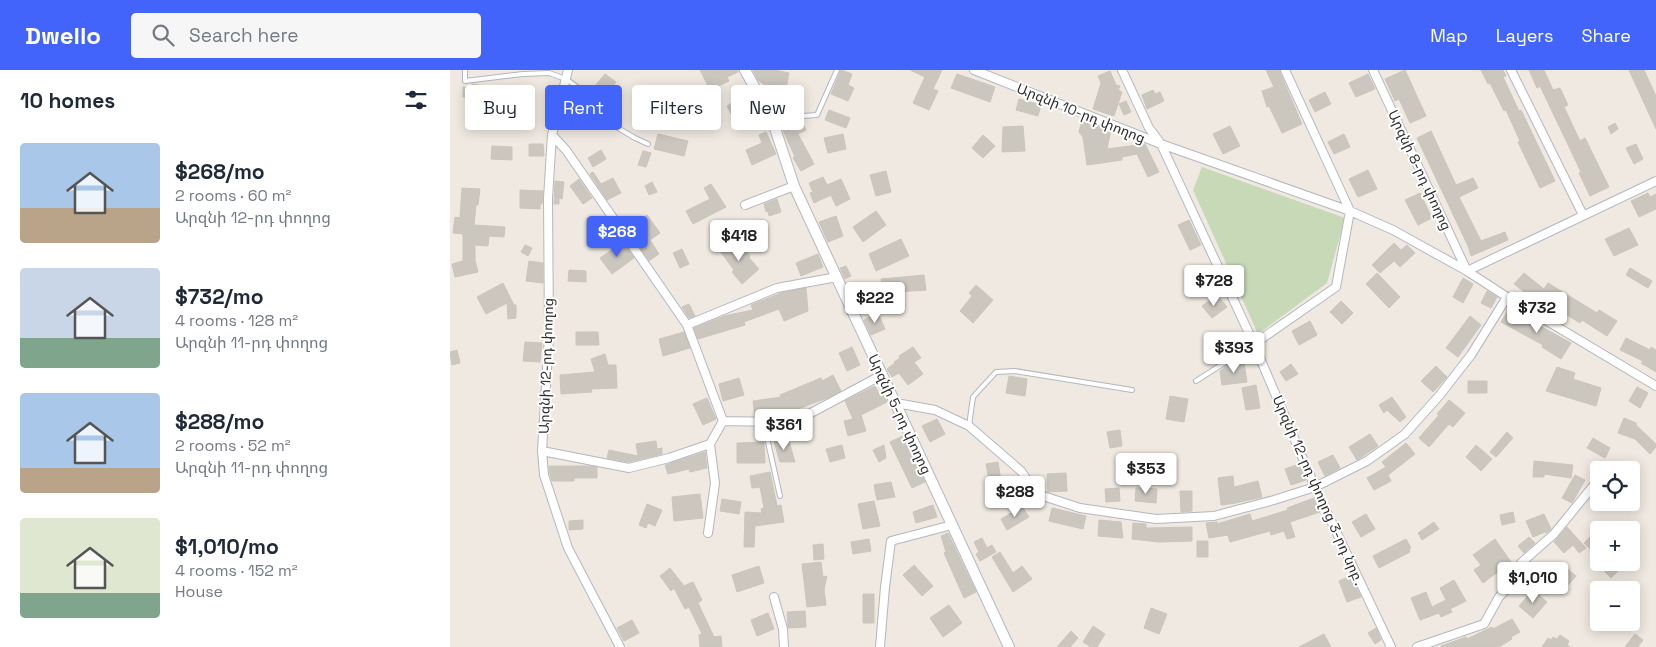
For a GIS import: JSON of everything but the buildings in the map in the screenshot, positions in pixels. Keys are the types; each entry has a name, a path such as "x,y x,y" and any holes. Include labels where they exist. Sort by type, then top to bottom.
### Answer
{"street":[{"name":"Արզնի 12-րդ փողոց","path":"568,70 552,135 548,198 549,336 542,451 544,474 568,548 620,647"},
{"name":"Արզնի 5-րդ փողոց","path":"746,70 754,85"},
{"name":"Արզնի 10-րդ փողոց","path":"974,70 1161,144 1350,211 1393,230 1467,271 1656,386"},
{"name":"Արզնի 12-րդ փողոց 3-րդ նրբ․","path":"1122,70 1149,128 1161,144 1254,344 1316,487 1391,647"},
{"path":"1254,344 1336,287 1350,211 1284,70"},
{"name":"Արզնի 8-րդ փողոց","path":"1373,70 1467,271"},
{"path":"1511,70 1582,215"},
{"name":"Արզնի 5-րդ փողոց","path":"776,130 794,186 1009,647"},
{"path":"552,135 566,150 687,325 723,422"},
{"path":"1467,271 1656,181"},
{"path":"745,205 794,186"},
{"path":"687,325 777,288 837,277"},
{"path":"896,403 935,410 969,426 1021,471 1038,494 1080,508 1156,519 1214,516 1316,487 1367,461 1405,434 1439,396 1471,355 1507,297"},
{"path":"723,422 785,422 809,414 882,375"},
{"path":"708,533 715,483 710,444 723,422"},
{"path":"542,451 629,468 669,458 710,444"},
{"path":"1417,647 1484,624 1499,597 1518,577 1521,563 1554,534 1590,490"},
{"path":"880,647 891,541 952,525"},
{"path":"774,597 782,629 784,647"}],"lane":[{"path":"465,70 465,81 549,73 566,79 591,97 618,128 648,144"},
{"path":"804,116 817,115 837,70"},
{"path":"1196,381 1254,344"},
{"path":"969,426 973,397 996,372 1015,371 1132,390"},
{"path":"767,422 768,442 780,496"}],"green space":[{"path":"1202,167 1345,218 1327,283 1258,334 1193,190"}]}
